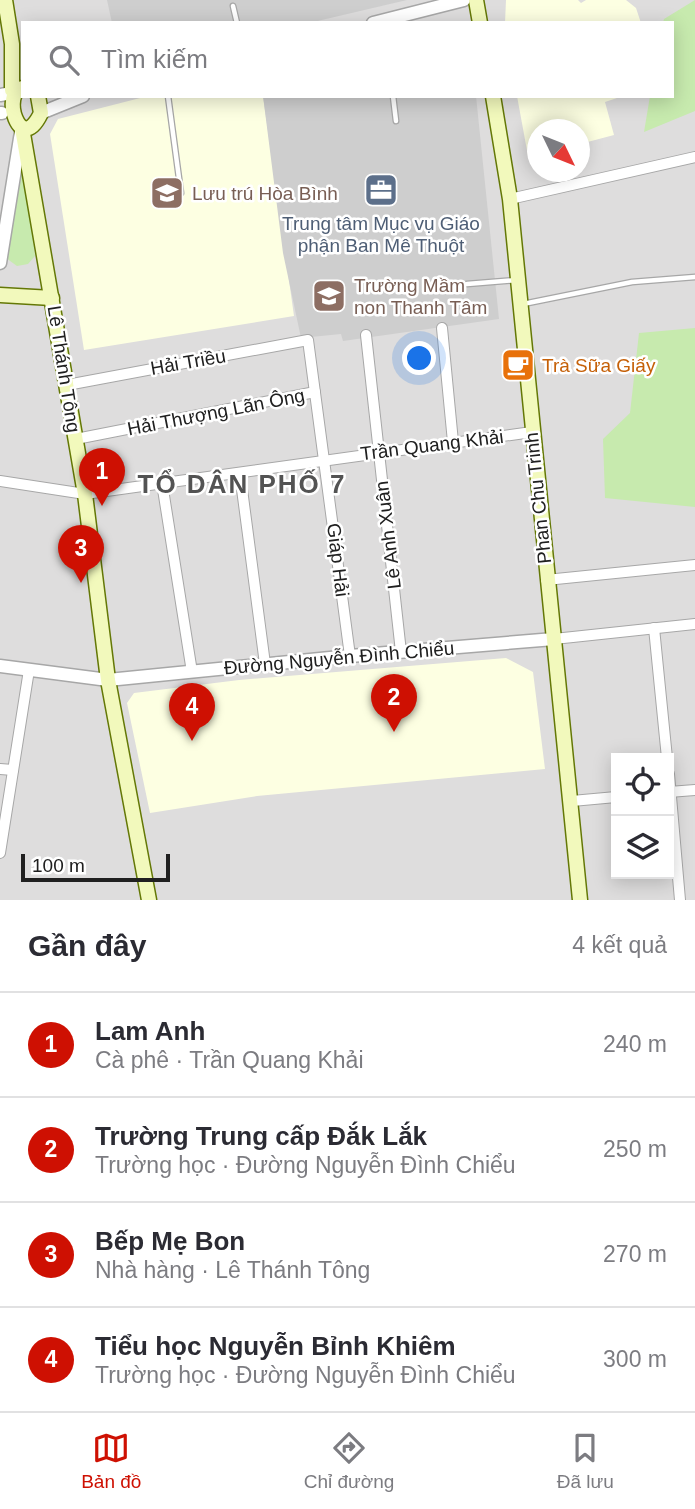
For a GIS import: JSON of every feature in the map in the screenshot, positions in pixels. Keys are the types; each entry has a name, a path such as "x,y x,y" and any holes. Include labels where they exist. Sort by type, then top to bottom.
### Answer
{"main road":[{"path":"5,0 12,44 10,92 1,113 9,124 22,128 34,124 41,114 38,98"},
{"path":"476,0 480,21"},
{"path":"12,44 21,64"},
{"name":"Phan Chu Trinh","path":"492,98 510,199 531,432 572,802 580,900"},
{"name":"Lê Thánh Tông","path":"22,128 85,494 108,680 149,900"},
{"path":"0,295 52,298"}],"street":[{"path":"385,21 464,0"},
{"path":"41,114 78,98"},
{"path":"0,263 22,128"},
{"path":"510,199 695,157"},
{"path":"442,328 453,442"},
{"name":"Lê Anh Xuân","path":"366,335 401,652"},
{"name":"Hải Triều","path":"67,385 308,340"},
{"name":"Giáp Hải","path":"308,340 350,656"},
{"name":"Hải Thượng Lãn Ông","path":"75,439 314,393"},
{"name":"Trần Quang Khải","path":"0,481 85,494 240,474 378,451 531,432"},
{"path":"240,474 265,664"},
{"path":"162,483 192,672"},
{"path":"547,580 695,565"},
{"path":"554,639 695,624"},
{"path":"654,628 666,753"},
{"name":"Đường Nguyễn Đình Chiểu","path":"0,666 108,680 554,639"},
{"path":"0,853 29,670"},
{"path":"0,769 13,771"},
{"path":"674,792 695,790"},
{"path":"572,802 611,798"},
{"path":"672,816 680,900"}],"lane":[{"path":"233,6 237,21"},
{"path":"168,98 181,193"},
{"path":"394,98 396,121"},
{"path":"520,304 632,282 695,277"},
{"path":"467,284 517,280"}],"shaded area":[{"path":"0,0 695,0 695,900 0,900"},
{"path":"107,0 407,0 318,21 112,21"},
{"path":"506,0 578,0 581,3 586,0 626,0 636,8 640,21 505,21"},
{"name":"Lưu trú Hòa Bình","path":"140,98 263,98 294,316 84,350 50,134 58,119"},
{"name":"Trung tâm Mục vụ Giáo phận Ban Mê Thuột","path":"263,98 476,98 499,319 343,341 341,334 301,338 283,253"},
{"path":"517,98 617,98 605,102 614,135 590,141 590,119 527,119 527,151"},
{"path":"506,658 533,672 545,769 257,796 150,813 127,703 134,693 239,680"}],"green space":[{"path":"695,0 695,111 644,132 650,98 674,98 674,21 664,19"},
{"path":"22,134 35,256 28,264 17,266 6,258"},
{"path":"695,328 695,507 605,498 603,439 630,413 639,333"}],"place":[{"name":"Trung tâm Mục vụ Giáo phận Ban Mê Thuột","path":"381,190"},
{"name":"Lưu trú Hòa Bình","path":"167,193"},
{"name":"Trường Mầm non Thanh Tâm","path":"329,296"},
{"name":"Trà Sữa Giấy","path":"518,365"},
{"name":"Lam Anh","path":"102,506"},
{"name":"Bếp Mẹ Bon","path":"81,583"},
{"name":"Trường Trung cấp Đắk Lắk","path":"394,732"},
{"name":"Tiểu học Nguyễn Bỉnh Khiêm","path":"192,741"}],"district":[{"name":"TỔ DÂN PHỐ 7","path":"242,484"}]}
